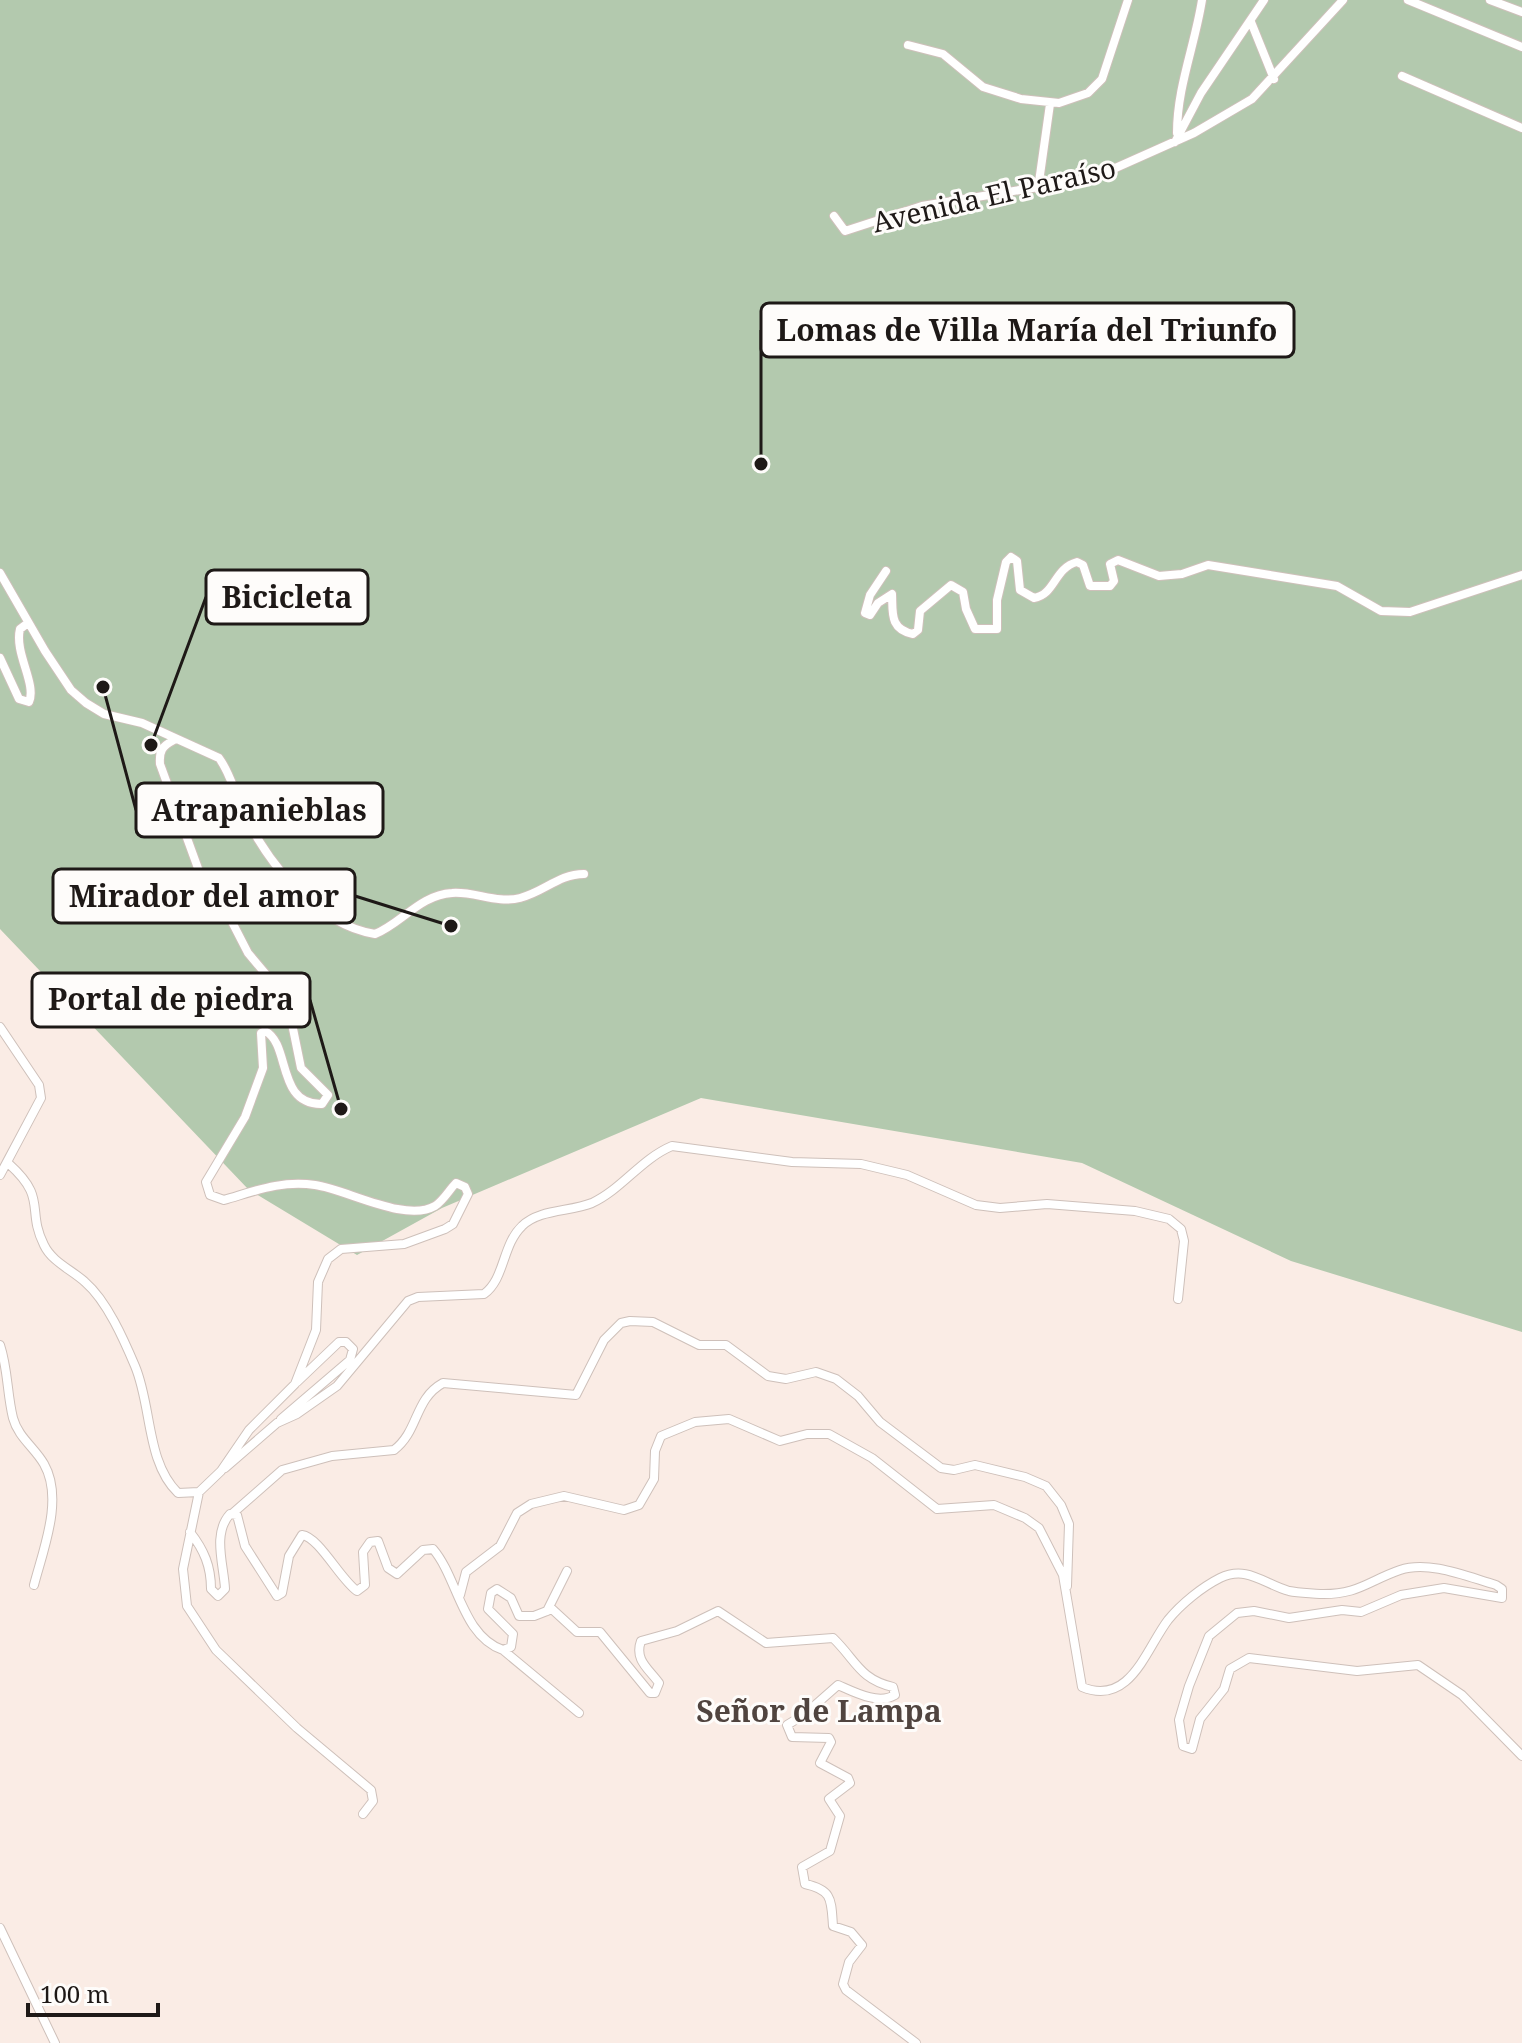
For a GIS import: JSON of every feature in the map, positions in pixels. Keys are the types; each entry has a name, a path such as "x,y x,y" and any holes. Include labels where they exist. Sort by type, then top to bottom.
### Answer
{"street":[{"path":"908,45 943,54 983,87 1050,104 1076,99 1102,79 1128,0"},
{"path":"1176,138 1177,100 1195,39 1202,0"},
{"path":"1176,138 1264,0"},
{"name":"Avenida El Paraíso","path":"834,216 845,231 922,206 1038,189 1101,175 1229,115 1274,79 1343,0"},
{"path":"1408,0 1522,47"},
{"path":"1490,0 1522,12"},
{"path":"1251,22 1274,79"},
{"path":"1402,76 1522,128"},
{"path":"1038,189 1050,104"},
{"path":"886,571 870,595 865,613 870,615 878,603 892,594 892,618 911,634 918,630 920,611 951,585 963,592 975,629 997,629 997,600 1006,562 1011,557 1017,561 1020,590 1034,598 1045,595 1061,570 1077,562 1083,565 1090,586 1110,586 1114,581 1110,564 1118,560 1159,576 1182,574 1208,565 1337,586 1390,614 1410,612 1522,575"},
{"path":"0,573 71,690 104,714 142,723 219,758 249,822 292,885 339,921 361,932 375,934 385,930 415,905 452,893 516,899 536,893 560,877 584,874"},
{"path":"0,658 19,699 29,702 32,692 17,642 20,629 28,623"},
{"path":"174,740 164,745 160,764 203,882 231,920 248,953 280,991 289,1009 301,1068 328,1095 322,1104 304,1099 285,1074 274,1038 265,1031 261,1033 263,1068 245,1117 206,1182 210,1195 224,1200 262,1187 314,1185 365,1201 418,1209 436,1205 456,1183 465,1187 468,1194 453,1224 445,1229 404,1244 355,1246 333,1253 318,1282 316,1330 295,1384"},
{"path":"0,1027 41,1092 38,1110 0,1175"},
{"path":"277,1423 297,1414 337,1386 408,1301 418,1297 484,1294 495,1284 511,1239 526,1221 598,1200 654,1153 672,1146 792,1162 861,1164 907,1175 976,1205 1000,1208 1047,1204 1135,1211 1169,1219 1181,1229 1184,1241 1178,1299"},
{"path":"9,1164 30,1185 44,1244 95,1294 133,1362 141,1380 153,1442 171,1486 178,1493 199,1492"},
{"path":"190,1532 211,1569 211,1589 216,1595 221,1595 225,1589 222,1533 226,1517 282,1470 332,1456 394,1450 411,1433 424,1398 443,1383 576,1395 612,1330 630,1321 646,1322 699,1345 726,1345 768,1376 786,1379 816,1372 836,1379 858,1396 880,1422 941,1468 954,1470 975,1465 1025,1477 1046,1486 1061,1505 1069,1524 1070,1572 1066,1591"},
{"path":"221,1471 249,1430 339,1342 346,1342 353,1349 350,1360 293,1405 199,1492 183,1569 187,1606 216,1650 371,1790 373,1801 363,1814"},
{"path":"0,1345 7,1366 13,1419 20,1434 49,1472 51,1498 47,1541 34,1585"},
{"path":"460,1595 466,1572 500,1546 521,1510 564,1496 630,1511 648,1493 661,1436 695,1422 718,1419 736,1421 780,1441 829,1434 872,1458 937,1509 994,1505 1025,1518 1048,1541 1066,1591 1082,1687 1096,1693 1110,1690 1141,1669 1177,1611 1204,1588 1236,1572 1249,1574 1289,1591 1322,1594 1352,1593 1403,1569 1420,1567 1496,1585 1502,1589 1502,1598 1444,1588 1401,1595 1361,1612 1342,1610 1289,1618 1254,1611 1237,1613 1209,1636 1179,1720 1181,1741 1183,1746 1192,1749 1200,1719 1224,1689 1230,1669 1249,1658 1357,1671 1418,1665 1462,1695 1522,1756"},
{"path":"233,1513 241,1524 245,1546 277,1596 282,1593 293,1547 304,1535 314,1539 329,1563 357,1591 365,1585 363,1552 370,1542 378,1541 388,1568 397,1574 423,1550 433,1549 460,1595 473,1626 579,1713"},
{"path":"547,1611 567,1571"},
{"path":"503,1650 511,1647 513,1634 488,1609 491,1593 504,1591 519,1616 558,1612 577,1632 600,1632 650,1693 655,1693 659,1683 638,1654 641,1641 677,1631 718,1611 766,1643 833,1638 874,1682 893,1687 895,1695 888,1699 832,1686 805,1714 787,1725 792,1737 829,1738 831,1742 820,1763 848,1778 850,1783 829,1799 840,1816 830,1851 802,1867 805,1884 824,1888 829,1893 833,1926 851,1932 862,1945 849,1962 843,1984 846,1990 916,2043"},
{"path":"0,1928 55,2043"}],"green space":[{"path":"0,0 1522,0 1522,1332 1291,1261 1082,1163 701,1098 442,1208 357,1255 248,1189 0,929"}],"place":[{"name":"Lomas de Villa María del Triunfo","path":"761,464"},
{"name":"Atrapanieblas","path":"103,687"},
{"name":"Bicicleta","path":"151,745"},
{"name":"Mirador del amor","path":"451,926"},
{"name":"Portal de piedra","path":"341,1109"}],"district":[{"name":"Señor de Lampa","path":"819,1712"}]}
